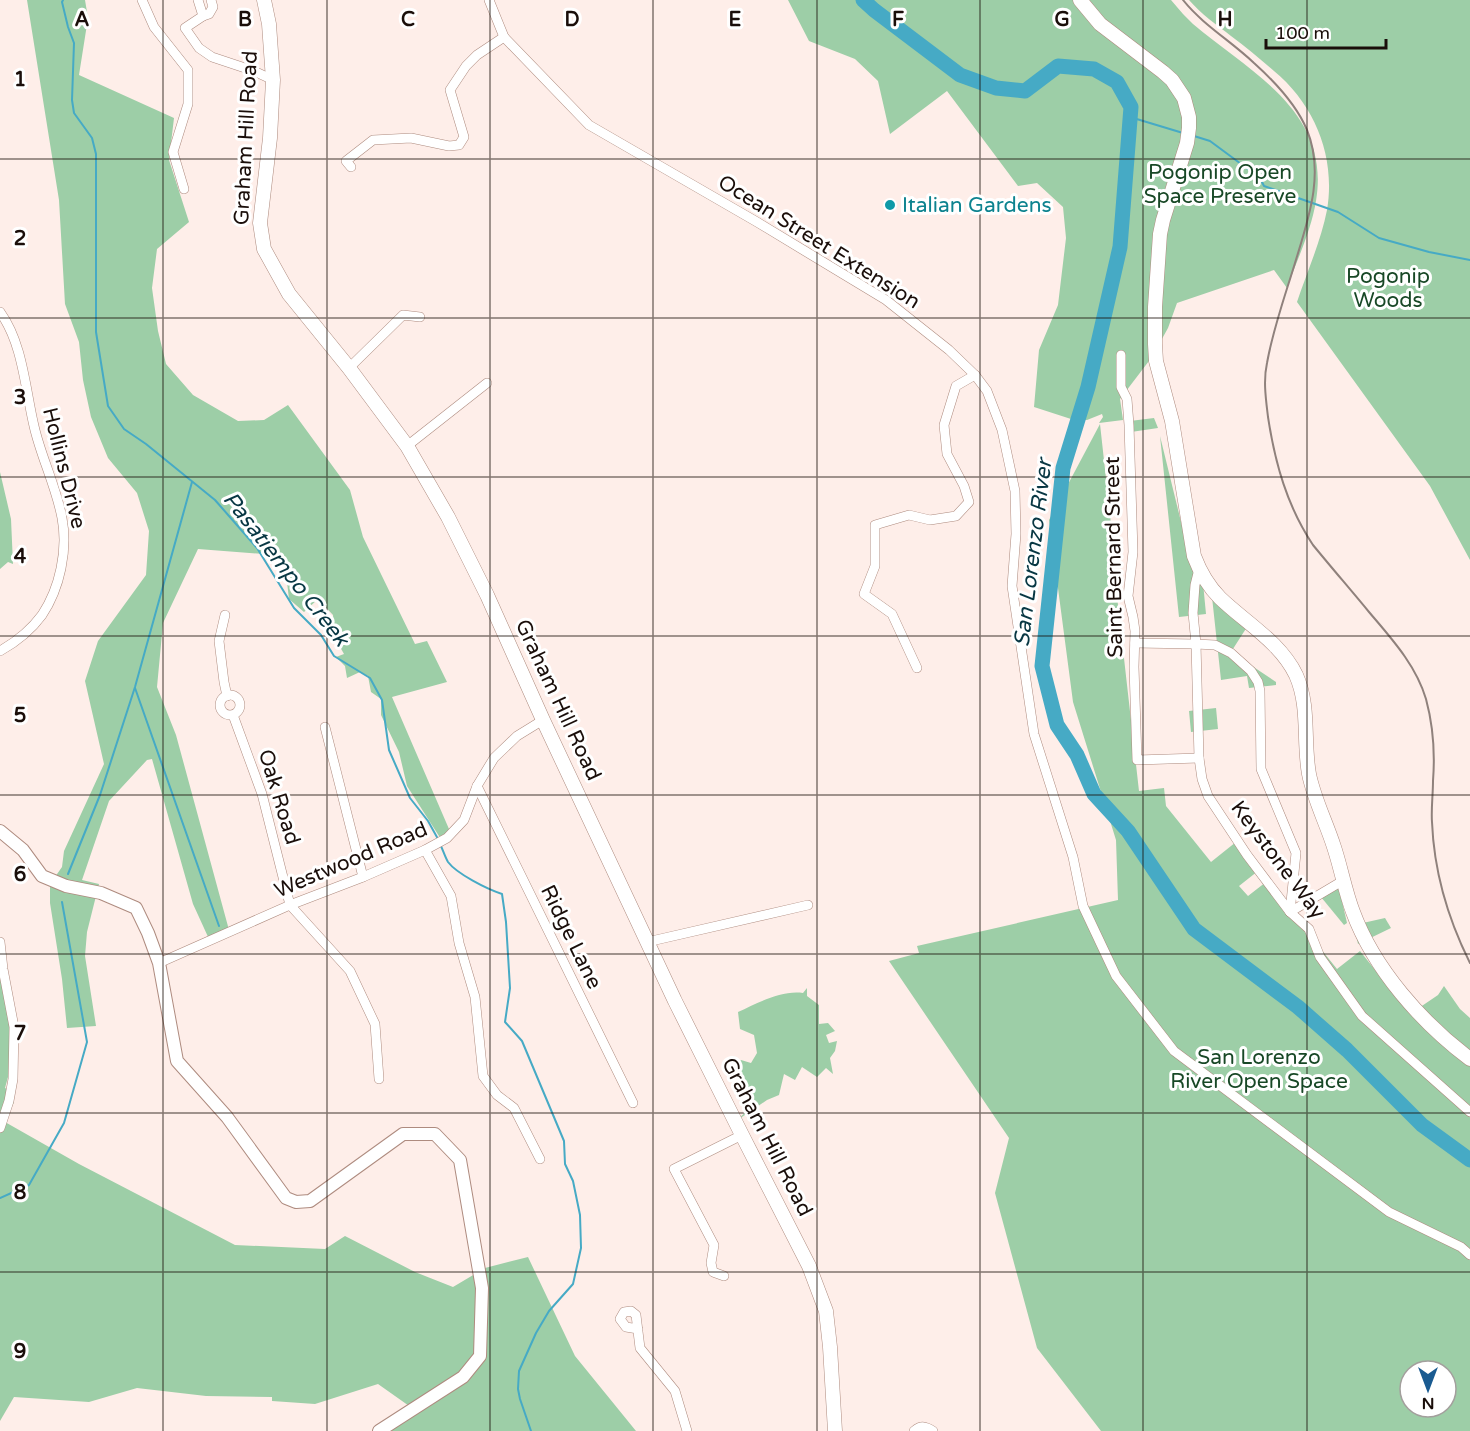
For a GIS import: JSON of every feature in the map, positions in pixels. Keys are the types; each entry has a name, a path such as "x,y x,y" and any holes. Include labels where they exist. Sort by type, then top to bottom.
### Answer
{"main road":[{"name":"Graham Hill Road","path":"264,0 269,24 273,80 270,138 260,223 264,249 289,294 349,368 407,446 448,517 488,597 647,942 741,1135 809,1266 826,1311 835,1431"},
{"path":"1080,0 1100,24 1172,80 1188,107 1187,143 1162,227 1155,307 1155,344 1156,361 1172,421 1194,556 1211,588 1277,648 1295,674 1304,701 1307,757 1314,791 1336,851 1352,911 1360,931 1405,998 1424,1019 1470,1059"}],"street":[{"path":"142,0 154,27 188,70 188,104 173,152 184,189"},
{"path":"198,0 203,16"},
{"path":"211,0 213,7 209,14 185,28 199,48 212,57 273,80"},
{"name":"Ocean Street Extension","path":"489,0 504,37 589,125 886,300 949,350 975,375 987,391 1002,430 1015,491 1016,534 1012,586 1034,734 1073,857 1083,906 1116,976 1174,1051 1389,1212 1461,1247 1470,1255"},
{"path":"351,167 346,161 373,140 411,138 459,146 464,137 450,90 466,66 477,55 504,37"},
{"name":"Hollins Drive","path":"0,312 8,323 20,355 35,428 62,519 64,542 60,572 52,596 42,615 27,632 0,651"},
{"path":"349,368 403,315 420,317"},
{"name":"Saint Bernard Street","path":"1121,355 1121,387 1127,399 1129,425 1133,552 1128,596 1133,617 1135,643 1137,760 1199,758"},
{"path":"917,668 892,614 864,594 874,566 875,525 909,514 930,520 956,516 969,502 964,486 947,454 944,425 956,386 975,375"},
{"path":"407,446 487,383"},
{"name":"Keystone Way","path":"1199,569 1193,613 1199,758 1202,779 1208,796 1247,855 1290,912 1309,929 1320,957 1362,1016 1470,1112"},
{"name":"Oak Road","path":"225,615 219,641 227,696"},
{"path":"1135,643 1215,645 1231,653 1251,671 1258,682 1262,769 1296,853 1290,912"},
{"name":"Oak Road","path":"227,696 234,696 240,703 238,712 233,715 221,710 222,700 227,696"},
{"name":"Oak Road","path":"233,715 262,794 290,905 350,971 375,1024 379,1078"},
{"name":"Westwood Road","path":"159,963 290,905 363,877 447,838 464,820 477,786 494,758 517,736 543,720"},
{"path":"326,727 363,877"},
{"name":"Ridge Lane","path":"477,786 633,1103"},
{"path":"0,823 42,876 66,886 101,893 136,908 159,963 177,1061 227,1117 286,1198 296,1202 310,1201 403,1134 435,1134 460,1160 482,1288 480,1356 463,1377 379,1431"},
{"path":"0,831 22,850"},
{"path":"0,843 7,843 22,850"},
{"path":"429,848 451,896 459,943 475,997 483,1076 497,1095 514,1108 540,1159"},
{"path":"1290,912 1344,880"},
{"path":"647,942 808,905"},
{"path":"0,942 14,1027 13,1079 0,1128"},
{"path":"724,1276 713,1272 711,1263 714,1245 674,1169 741,1135"},
{"path":"638,1329 640,1348 675,1391 687,1431"},
{"path":"914,1431 923,1426 933,1431"}],"green space":[{"path":"27,0 85,0 88,18 79,75 174,118 169,160 189,222 157,249 152,288 158,331 166,364 193,395 238,421 264,420 288,405 350,490 363,537 415,644 427,641 447,682 392,697 449,829 447,838 439,836 407,786 399,752 381,715 381,699 371,692 368,676 360,672 347,678 345,666 336,657 344,654 335,638 333,615 318,599 304,612 289,599 286,574 274,559 277,555 198,549 163,623 157,687 176,735 229,930 209,939 193,904 152,759 147,760 109,801 82,880 99,884 87,932 85,956 96,1026 67,1028 50,903 50,884 62,867 64,851 104,764 85,681 98,641 146,575 149,531 137,493 108,458 91,417 83,380 79,342 65,304 59,200"},
{"name":"Pogonip Open Space Preserve","path":"788,0 1171,0 1193,24 1282,97 1299,118 1311,142 1317,170 1316,201 1307,234 1287,288 1274,270 1177,303 1168,328 1152,357 1120,399 1123,420 1099,423 1103,417 1102,414 1087,420 1071,419 1034,407 1039,350 1058,305 1066,238 1063,207 1037,183 1018,186 947,91 890,134 878,81 855,59 809,41"},
{"name":"Pogonip Woods","path":"1189,0 1470,0 1470,560 1430,486 1297,302 1321,233 1329,190 1325,152 1311,116 1301,100 1274,71 1204,15"},
{"path":"1154,418 1158,428 1131,432 1130,421"},
{"name":"San Lorenzo River Open Space","path":"1100,424 1139,791 1164,788 1166,806 1211,862 1236,842 1258,871 1239,886 1248,896 1267,882 1337,969 1360,951 1410,1014 1438,995 1444,986 1460,1009 1470,1018 1470,1431 1101,1431 1037,1348 995,1193 1009,1138 889,961 919,953 917,946 1118,900 1116,840 1073,702 1049,520"},
{"path":"1160,436 1184,534 1203,583 1206,614 1179,617"},
{"path":"0,472 11,519 13,564 8,562 0,569"},
{"path":"1212,597 1247,627 1231,652 1276,682 1276,685 1249,688 1247,676 1221,680"},
{"path":"1216,708 1218,729 1191,732 1189,711"},
{"path":"1339,888 1347,923 1344,925 1321,897"},
{"path":"1385,918 1391,928 1358,944 1354,925"},
{"path":"0,950 12,1015 11,1066 5,1088 7,1089 5,1100 14,1102 5,1122 79,1164 235,1245 325,1249 345,1236 415,1272 453,1287 485,1268 528,1257 575,1356 636,1431 378,1431 412,1408 378,1384 315,1404 272,1401 272,1397 206,1396 137,1388 89,1402 14,1397 0,1421"},
{"path":"807,988 807,996 819,1005 819,1024 828,1023 835,1031 826,1035 829,1043 837,1041 835,1051 830,1058 833,1074 826,1068 817,1077 802,1067 795,1080 784,1074 779,1095 767,1100 736,1121 749,1109 742,1095 735,1065 741,1060 751,1063 757,1053 754,1035 740,1029 738,1012 778,995 803,993"}],"waterway":[{"name":"Pasatiempo Creek","path":"63,0 68,27 74,43 72,100 74,113 92,138 96,154 96,332 108,406 124,429 215,500 257,548 294,608 321,635 334,656 370,678 382,700 389,750 410,798 428,821 438,839"},
{"name":"San Lorenzo River","path":"863,0 960,75 996,88 1025,91 1058,66 1094,69 1117,82 1131,107 1120,247 1088,387 1063,468 1042,666 1057,725 1077,755 1094,794 1128,831 1194,929 1298,1007 1347,1050 1422,1125 1470,1160"},
{"path":"1130,117 1183,133"},
{"path":"1194,136 1210,141 1260,178 1264,186 1338,212 1379,238 1429,252 1470,260"},
{"path":"68,874 100,795 135,687 192,482"},
{"path":"135,688 219,926"},
{"name":"Pasatiempo Creek","path":"440,844 452,867 481,885 502,894 510,988 505,1022 522,1041 564,1141 565,1164 573,1181 580,1215 581,1248 573,1284 549,1311 519,1371 518,1389 531,1431"},
{"path":"0,1198 29,1185 64,1123 87,1042 62,902"}],"railway":[{"path":"1183,0 1199,17 1262,70 1291,103 1307,130 1315,163 1313,197 1276,325 1266,370 1266,397 1271,434 1283,484 1304,530 1313,545 1402,652 1422,687 1433,740 1433,841 1439,877 1455,929 1470,963"}],"place":[{"name":"Italian Gardens","path":"890,205"}]}
